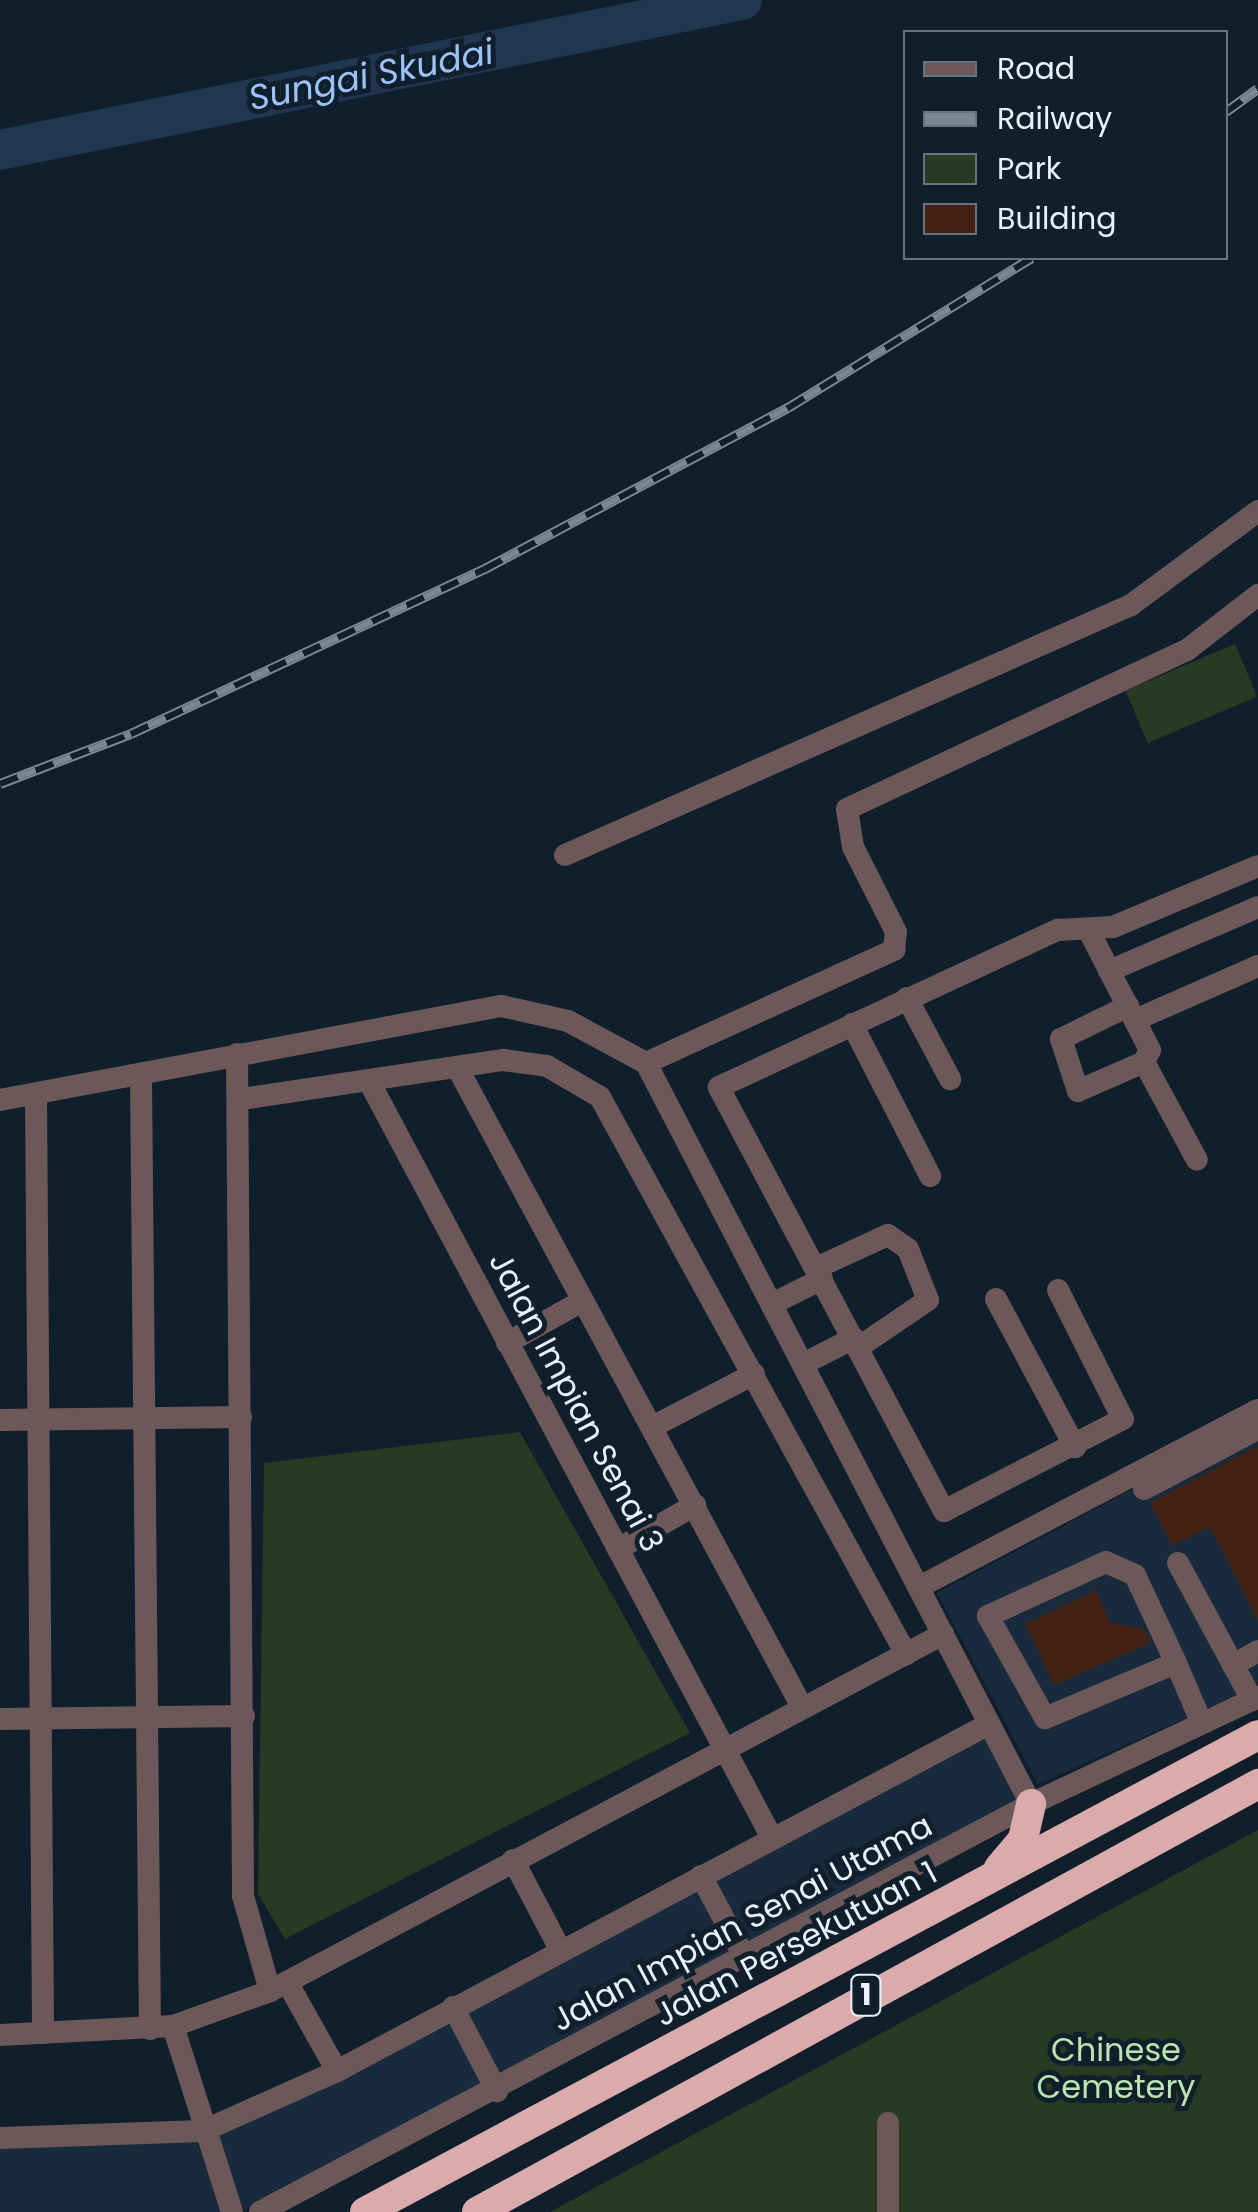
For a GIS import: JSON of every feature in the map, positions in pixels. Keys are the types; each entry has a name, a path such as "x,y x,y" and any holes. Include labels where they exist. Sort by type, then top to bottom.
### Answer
{"highway":[{"name":"Jalan Persekutuan 1","path":"364,2212 1258,1735"},
{"name":"1","path":"476,2212 1258,1784"},
{"path":"983,1885 1024,1839 1031,1804"}],"street":[{"path":"565,856 1131,605 1258,511"},
{"path":"646,1063 894,950 896,932 853,847 847,809 1188,650 1258,594"},
{"path":"1058,1290 1124,1412 1120,1425 944,1511 718,1093 852,1024 1058,930 1088,929 1258,866"},
{"path":"1110,971 1258,907"},
{"path":"1088,929 1110,971 1131,1013 1150,1050 1144,1062 1078,1090 1060,1058 1061,1039 1131,1013 1258,966"},
{"path":"908,998 950,1079"},
{"path":"0,1100 141,1076 236,1054 519,1006 646,1063 1031,1804"},
{"path":"852,1024 930,1176"},
{"path":"236,1054 240,1098 243,1896 278,1986 337,2071"},
{"path":"240,1098 371,1085 457,1067 524,1060 600,1098 906,1654"},
{"path":"1144,1062 1198,1160"},
{"path":"457,1067 802,1708"},
{"path":"141,1076 148,1718 161,2027 232,2212"},
{"name":"Jalan Impian Senai 3","path":"371,1085 771,1836"},
{"path":"36,1094 43,2033"},
{"path":"772,1304 888,1234 908,1250 928,1300 856,1343 803,1364"},
{"path":"996,1299 1075,1446"},
{"path":"507,1343 582,1301"},
{"path":"652,1427 754,1374"},
{"path":"1144,1488 1246,1429 1258,1410"},
{"path":"0,1420 240,1416"},
{"path":"919,1587 1246,1429"},
{"path":"618,1549 695,1505"},
{"path":"1176,1663 1045,1718 988,1616 1106,1562 1135,1575 1176,1663 1202,1724"},
{"path":"1178,1563 1255,1698"},
{"path":"0,2035 161,2027 278,1986 943,1634"},
{"path":"1234,1665 1258,1651"},
{"name":"Jalan Impian Senai Utama","path":"260,2212 497,2091 1031,1804 1255,1698"},
{"path":"0,1719 244,1716"},
{"path":"0,2138 203,2131 337,2071 771,1836 989,1724"},
{"path":"513,1860 560,1950"},
{"path":"701,1876 745,1958"},
{"path":"453,2006 497,2091"},
{"path":"888,2123 888,2212"}],"shaded area":[{"path":"1258,1423 1258,1686 1038,1784 937,1593"},
{"path":"985,1731 1021,1800 241,2212 0,2212 0,2142 201,2136"}],"green space":[{"path":"1235,644 1257,696 1148,743 1125,690"},
{"path":"520,1432 690,1733 285,1939 258,1894 264,1463"},
{"name":"Chinese Cemetery","path":"1258,1830 1258,2212 550,2212"}],"building":[{"path":"1258,1446 1258,1621 1210,1527 1172,1546 1150,1503"},
{"path":"1096,1590 1110,1623 1144,1629 1150,1643 1054,1685 1025,1624"}],"waterway":[{"name":"Sungai Skudai","path":"0,150 742,0"}],"railway":[{"path":"1228,111 1258,89"},
{"path":"0,784 131,734 485,569 788,408 1029,260"}]}
